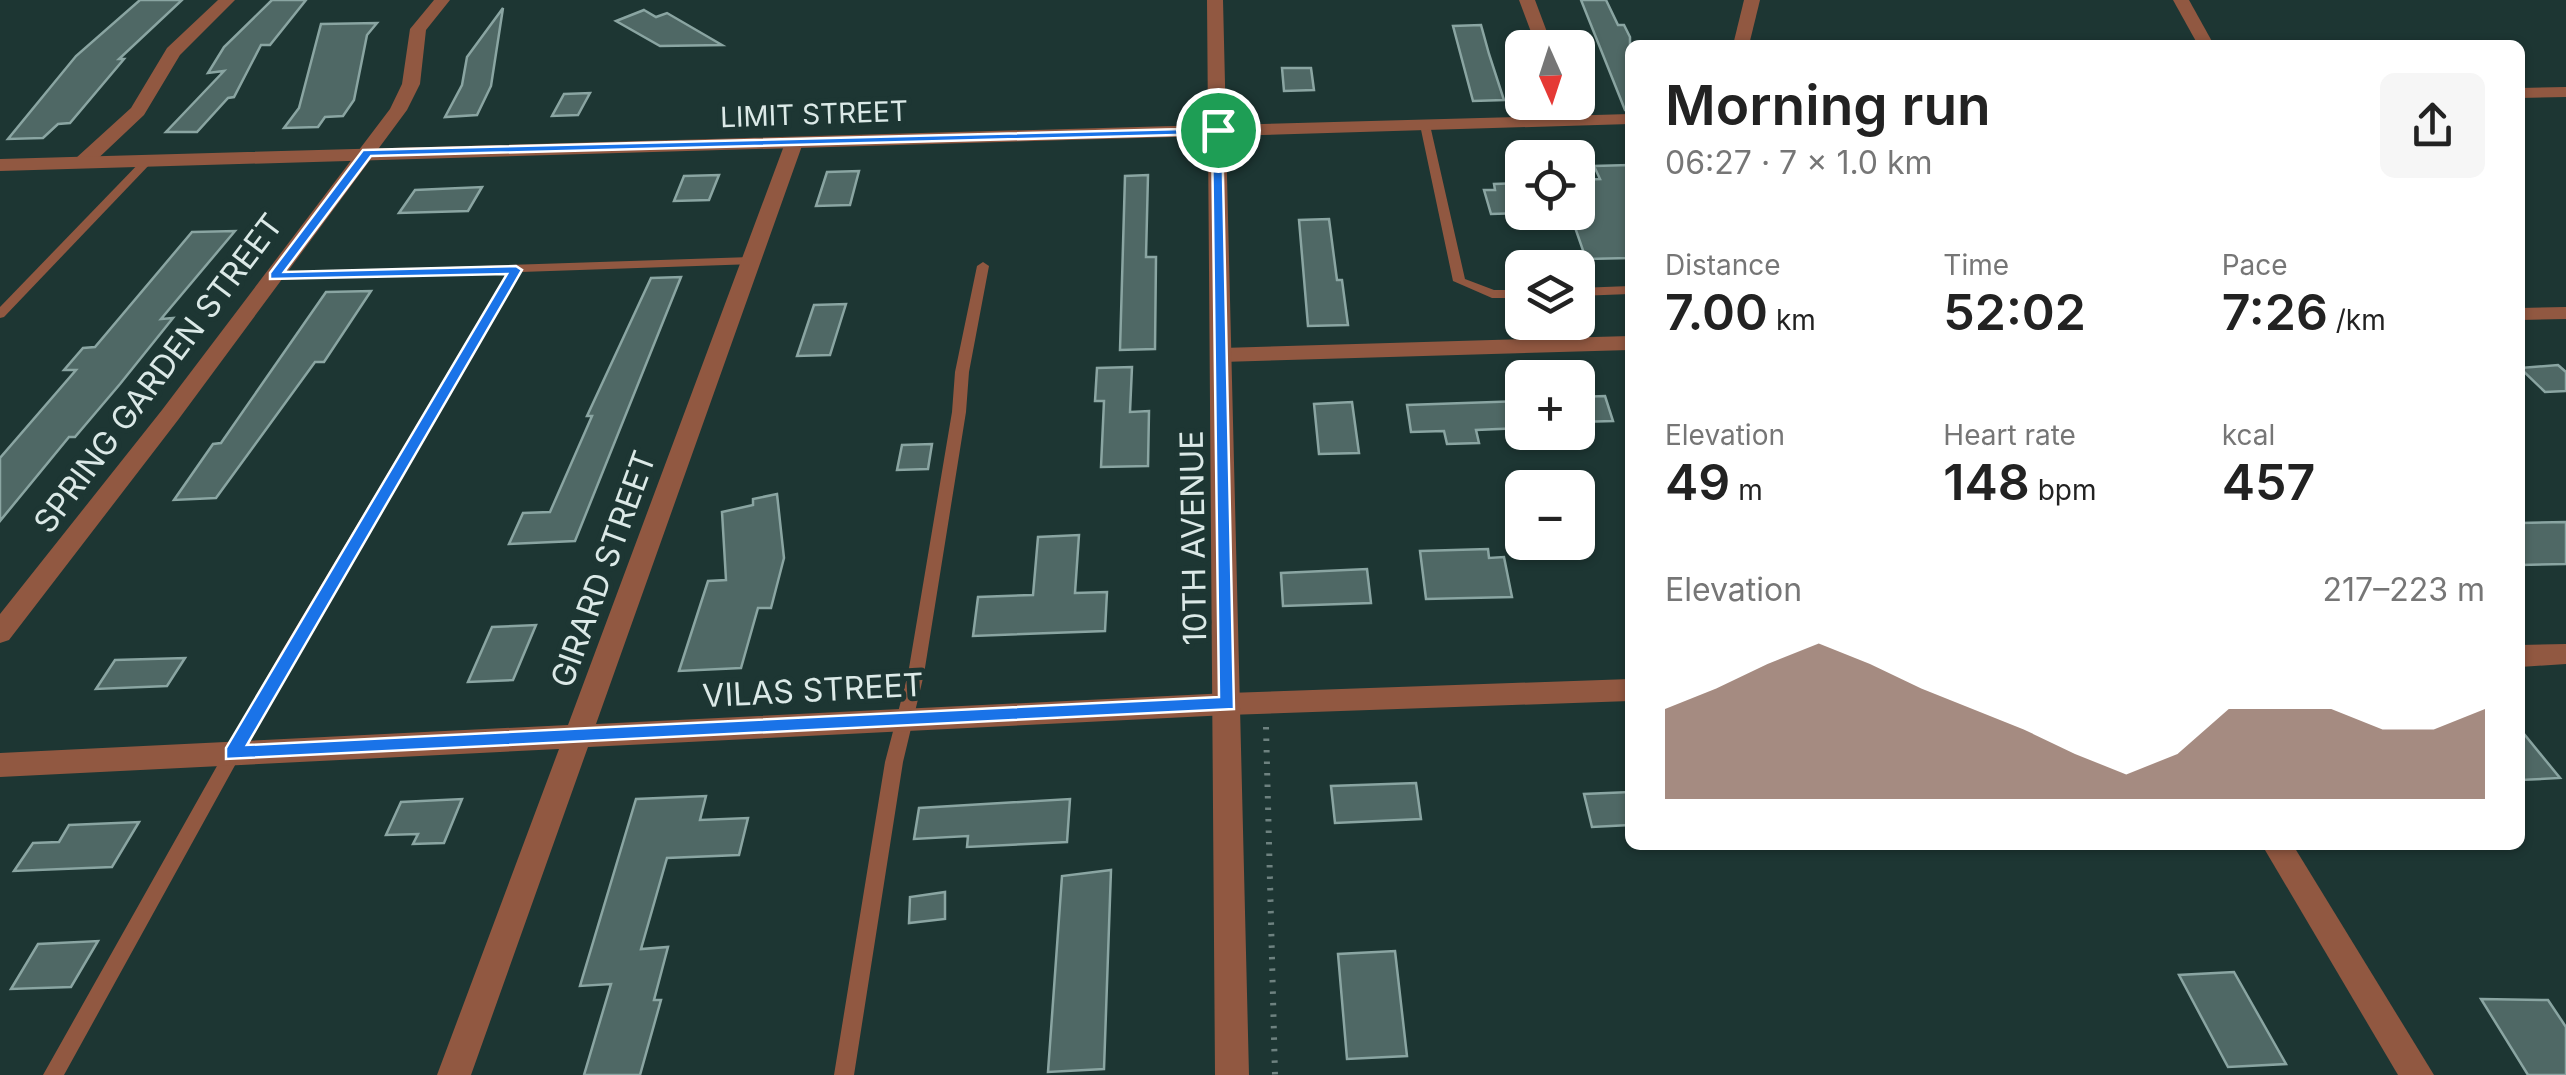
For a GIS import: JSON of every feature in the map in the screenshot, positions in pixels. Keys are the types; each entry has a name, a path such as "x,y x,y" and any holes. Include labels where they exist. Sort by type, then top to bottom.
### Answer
{"street":[{"path":"84,162 138,111 173,52 227,0"},
{"name":"SPRING GARDEN STREET","path":"0,632 398,110 411,84 418,30 442,0"},
{"name":"10TH AVENUE","path":"1214,0 1232,1075"},
{"path":"1527,0 1538,30"},
{"path":"1742,40 1752,0"},
{"path":"2181,0 2203,40"},
{"path":"2525,94 2566,92"},
{"name":"LIMIT STREET","path":"1595,115 1625,118"},
{"name":"LIMIT STREET","path":"0,165 1425,124 1505,117"},
{"name":"GIRARD STREET","path":"454,1075 794,143"},
{"path":"2525,314 2566,313"},
{"path":"1222,356 1625,342"},
{"path":"2525,656 2566,654"},
{"name":"VILAS STREET","path":"0,765 1228,704 1625,690"},
{"path":"2280,850 2417,1075"}],"lane":[{"path":"1425,124 1459,280 1492,294 1505,294"},
{"path":"0,314 148,160"},
{"path":"274,276 751,261"},
{"path":"844,1075 894,762 916,674 932,555 959,412 962,372 983,266"},
{"path":"53,1075 233,754 516,270"},
{"path":"1595,291 1625,290"}],"path":[{"path":"1266,727 1275,1075"}],"building":[{"path":"140,0 182,0 119,59 124,59 70,123 58,124 43,138 8,139 76,56"},
{"path":"272,0 306,0 270,45 261,45 234,97 228,98 197,132 166,132 224,71 208,73 224,47"},
{"path":"1581,0 1606,0 1618,25 1624,25 1630,37 1625,40 1625,110"},
{"path":"503,8 491,86 477,115 445,117 462,85 467,57"},
{"path":"644,10 656,17 667,13 722,45 660,46 616,21"},
{"path":"377,23 367,35 354,100 343,116 325,117 318,127 284,128 299,108 321,24"},
{"path":"1481,25 1504,100 1473,101 1453,26"},
{"path":"1282,68 1311,68 1314,90 1284,91"},
{"path":"590,93 578,115 552,116 564,94"},
{"path":"1625,165 1625,258 1595,259 1595,250 1583,250 1576,230 1595,230 1595,179 1600,179 1595,166"},
{"path":"859,171 850,205 816,206 827,172"},
{"path":"719,175 709,200 674,201 684,176"},
{"path":"1148,175 1146,257 1156,257 1155,349 1120,350 1125,176"},
{"path":"1494,184 1505,184 1505,214 1491,214 1484,190 1495,190"},
{"path":"482,187 468,211 399,213 415,190"},
{"path":"1329,219 1348,325 1308,326 1299,220"},
{"path":"235,231 161,319 173,318 120,384 75,437 69,437 0,521 0,458 76,370 64,370 83,348 95,347 192,232"},
{"path":"681,277 575,541 509,544 523,513 550,512 592,416 587,416 651,278"},
{"path":"371,291 324,362 315,362 216,498 174,500 213,444 221,443 326,292"},
{"path":"846,304 830,355 797,356 814,305"},
{"path":"2558,365 2566,372 2566,391 2545,392 2525,373 2525,368"},
{"path":"1132,367 1130,412 1149,411 1148,466 1101,467 1104,401 1095,401 1097,368"},
{"path":"1595,396 1605,396 1613,421 1595,422"},
{"path":"1352,402 1359,453 1319,454 1314,404"},
{"path":"1505,402 1505,429 1476,430 1479,443 1447,444 1444,431 1411,432 1407,405"},
{"path":"932,444 928,469 897,470 902,445"},
{"path":"777,494 784,558 771,608 758,608 741,668 679,671 708,581 726,580 722,512"},
{"path":"2566,522 2566,564 2525,565 2525,523"},
{"path":"1079,535 1075,593 1107,592 1105,631 973,636 978,597 1033,595 1038,537"},
{"path":"1488,549 1489,558 1504,557 1512,597 1426,599 1420,551"},
{"path":"1367,569 1371,603 1283,606 1281,573"},
{"path":"536,625 513,680 468,682 492,627"},
{"path":"185,658 167,686 96,689 115,660"},
{"path":"2525,735 2560,778 2525,780"},
{"path":"1416,783 1421,819 1335,823 1331,786"},
{"path":"1625,792 1625,825 1592,827 1584,794"},
{"path":"706,796 700,820 748,818 739,855 667,858 641,949 668,947 654,1000 661,1000 640,1075 584,1075 611,984 580,986 636,799"},
{"path":"462,799 444,843 413,844 418,834 386,835 401,802"},
{"path":"1070,799 1067,842 967,847 968,836 914,839 919,808"},
{"path":"139,822 112,867 14,871 33,843 59,842 69,825"},
{"path":"1111,870 1104,1069 1048,1072 1062,876"},
{"path":"945,892 945,919 909,923 910,897"},
{"path":"98,941 71,987 11,989 38,944"},
{"path":"1395,951 1407,1056 1347,1059 1338,954"},
{"path":"2234,972 2286,1064 2228,1067 2179,975"},
{"path":"2481,999 2548,1000 2566,1027 2566,1075 2528,1075"}],"route":[{"path":"1218,130 1228,704 233,754 340,565 516,270 274,276 367,152 1218,130"}]}
